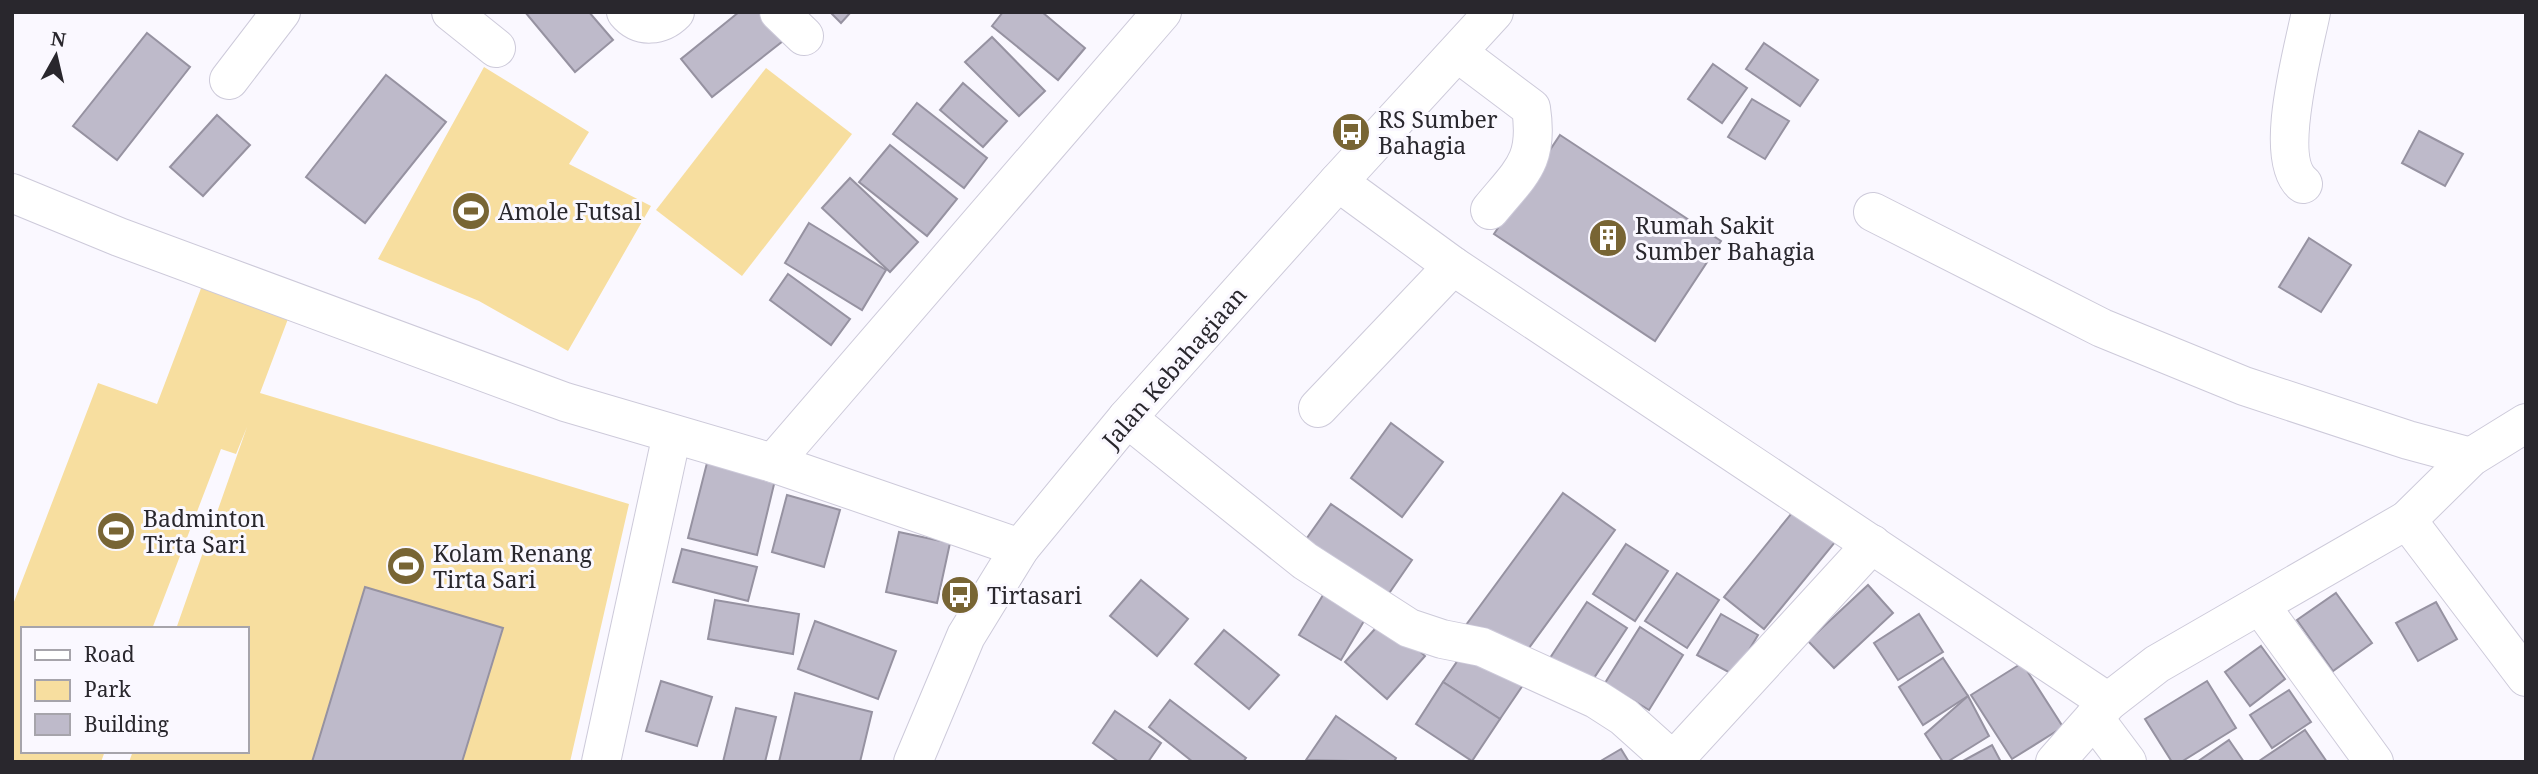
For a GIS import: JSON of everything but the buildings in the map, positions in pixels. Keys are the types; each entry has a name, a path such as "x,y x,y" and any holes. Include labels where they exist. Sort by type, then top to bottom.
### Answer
{"street":[{"path":"229,80 282,12"},
{"path":"451,12 496,48"},
{"path":"626,12 630,18 647,24 664,22 675,12"},
{"path":"773,463 1163,12"},
{"name":"Jalan Kebahagiaan","path":"913,762 967,636 1020,548 1127,418 1494,12"},
{"path":"2303,184 2297,179 2290,161 2289,128 2311,12"},
{"path":"1458,53 1531,108 1535,133 1528,165 1490,210"},
{"path":"1338,182 1453,266 1872,544 2101,710 2127,762"},
{"path":"12,193 119,237 565,402 773,463 1020,548"},
{"path":"1873,212 2115,333 2244,386 2408,440 2471,457"},
{"path":"1318,408 1453,266"},
{"path":"1127,418 1305,561 1409,628 1442,639 1482,647 1596,699 1624,717 1673,761 1872,544"},
{"path":"2055,762 2101,710 2157,664 2407,520 2471,457 2526,423"},
{"path":"601,762 673,434"},
{"path":"2407,520 2526,677"},
{"path":"2260,605 2374,762"}],"green space":[{"name":"Amole Futsal","path":"484,67 589,132 569,164 651,206 568,351 479,301 378,259"},
{"path":"766,68 852,134 742,276 656,210"},
{"name":"Kolam Renang Tirta Sari","path":"208,270 294,303 260,393 629,504 570,762 129,762 132,753 248,753 248,627 177,627 247,427 236,454 221,449 153,627 21,627 21,753 104,753 101,762 12,762 12,607 98,383 157,404"}],"place":[{"name":"RS Sumber Bahagia","path":"1351,132"},
{"name":"Amole Futsal","path":"471,211"},
{"name":"Rumah Sakit Sumber Bahagia","path":"1608,238"},
{"name":"Badminton Tirta Sari","path":"116,531"},
{"name":"Kolam Renang Tirta Sari","path":"406,566"},
{"name":"Tirtasari","path":"960,595"}]}
